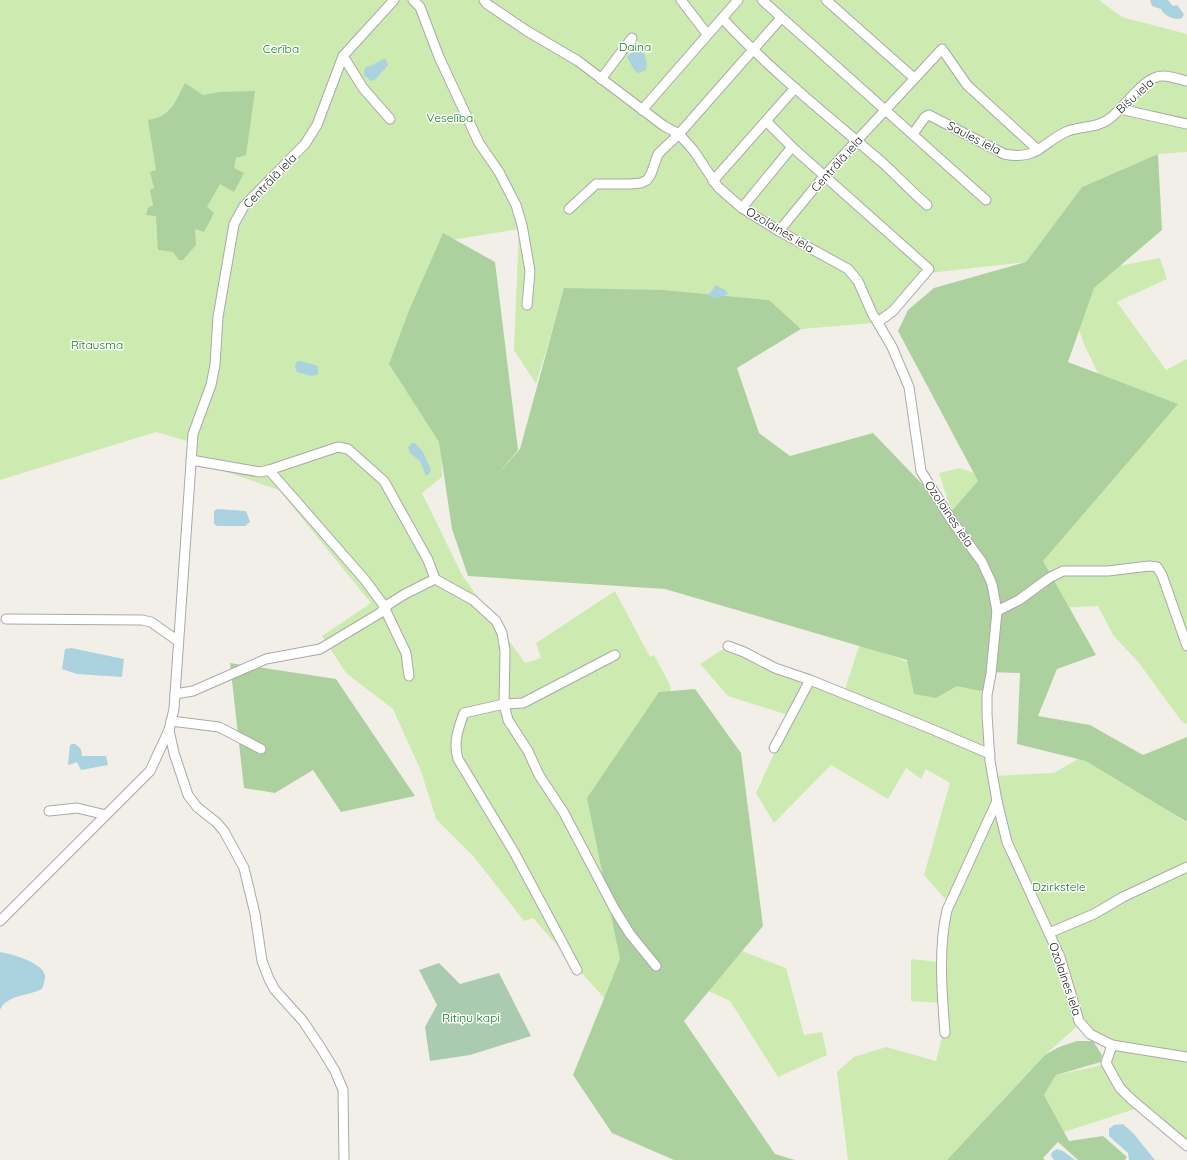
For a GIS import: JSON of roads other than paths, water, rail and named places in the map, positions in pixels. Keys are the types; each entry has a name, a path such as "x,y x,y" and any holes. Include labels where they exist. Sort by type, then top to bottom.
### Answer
{"street":[{"name":"Centrālā iela","path":"170,726 175,694 193,434 211,384 215,365 218,317 234,224 244,206 305,144 317,126 343,56 394,0"},
{"path":"413,0 420,7 438,57 479,143 499,172 516,205 522,225 530,271 527,305"},
{"name":"Ozolaines iela","path":"484,0 487,4 527,32 578,61 664,126 679,134 694,151 713,181 742,208 848,270 858,281 892,347 909,387 921,471 941,504 982,562 992,584 997,611 991,674 987,695 990,754 997,801 1007,842 1060,956 1079,1021 1090,1034 1112,1045 1187,1057"},
{"path":"680,0 707,34"},
{"path":"642,110 738,0"},
{"path":"762,0 986,200"},
{"path":"826,0 914,78"},
{"path":"722,18 753,52 883,164 927,205"},
{"path":"569,210 596,184 630,184 641,183 647,180 651,174 658,154 679,134 782,18"},
{"path":"601,79 632,38"},
{"name":"Centrālā iela","path":"779,231 826,175 942,49 967,85 1038,150"},
{"path":"343,56 364,88 390,119"},
{"name":"Bišu iela","path":"1108,120 1143,86 1154,78 1161,76 1187,81"},
{"path":"713,181 795,88"},
{"path":"1120,109 1187,124"},
{"name":"Saules iela","path":"913,134 925,117 929,116 1004,154 1014,156 1025,155 1038,150 1069,131 1096,125 1108,120"},
{"path":"766,121 792,147 826,175 929,268 893,311 878,322"},
{"path":"742,208 792,147"},
{"path":"191,460 260,472 338,447 348,449 384,481 428,560 435,579 473,600 496,621 502,633 505,651 504,704 508,720 528,751 539,775 564,813 615,910 630,934 656,966"},
{"path":"269,470 365,580 382,603 406,654 408,676"},
{"path":"997,611 1019,600 1049,578 1063,572 1108,571 1149,566 1157,567 1162,575 1187,646"},
{"path":"175,694 193,691 266,659 320,649 380,613 404,594 435,579"},
{"path":"6,619 142,620 151,622 178,641"},
{"path":"728,646 744,652 775,668 810,680 990,754"},
{"path":"577,970 514,852 458,759 455,749 457,734 464,713 504,704 522,703 615,655"},
{"path":"774,748 810,680"},
{"path":"170,726 219,727 261,749"},
{"path":"0,922 150,771 170,726"},
{"path":"170,726 174,753 188,795 197,807 216,822 224,831 244,868 262,961 275,990 303,1021 335,1071 343,1090 344,1160"},
{"path":"159,752 174,753"},
{"path":"945,1033 942,1003 943,936 945,916 963,872 997,801"},
{"path":"49,811 77,808 106,815"},
{"path":"1049,933 1094,914 1123,897 1187,867"},
{"path":"1112,1045 1106,1063 1120,1088 1187,1146"}],"water":[{"path":"1150,0 1168,0 1173,6 1177,5 1184,14 1182,18 1179,19 1170,17 1162,12 1161,9 1152,6"},
{"path":"638,47 644,54 647,63 646,70 638,73 634,70 627,57"},
{"path":"386,59 388,65 375,80 371,81 364,75 365,67"},
{"path":"716,285 725,290 728,294 719,298 710,297 709,294"},
{"path":"301,361 318,366 318,374 311,376 297,372 295,367 296,362"},
{"path":"412,443 415,443 423,452 431,470 426,476 420,461 410,453 408,447"},
{"path":"217,509 246,511 250,522 245,526 217,526 214,524 214,511"},
{"path":"71,648 124,659 122,677 77,674 62,669 65,649"},
{"path":"75,744 81,749 82,756 106,756 108,765 81,770 77,762 69,765 70,745"},
{"path":"0,952 34,963 44,972 45,977 42,989 7,1001 0,1010"},
{"path":"1123,1124 1133,1133 1155,1160 1129,1160 1128,1153 1109,1136 1109,1129 1114,1125"},
{"path":"1057,1149 1063,1151 1075,1160 1054,1160 1051,1156 1052,1152"}],"park label":[{"name":"Daina","path":"635,47"},
{"name":"Cerība","path":"281,49"},
{"name":"Veselība","path":"450,118"},
{"name":"Rītausma","path":"97,345"},
{"name":"Dzirkstele","path":"1059,887"},
{"name":"Ritiņu kapi","path":"471,1018"}]}
